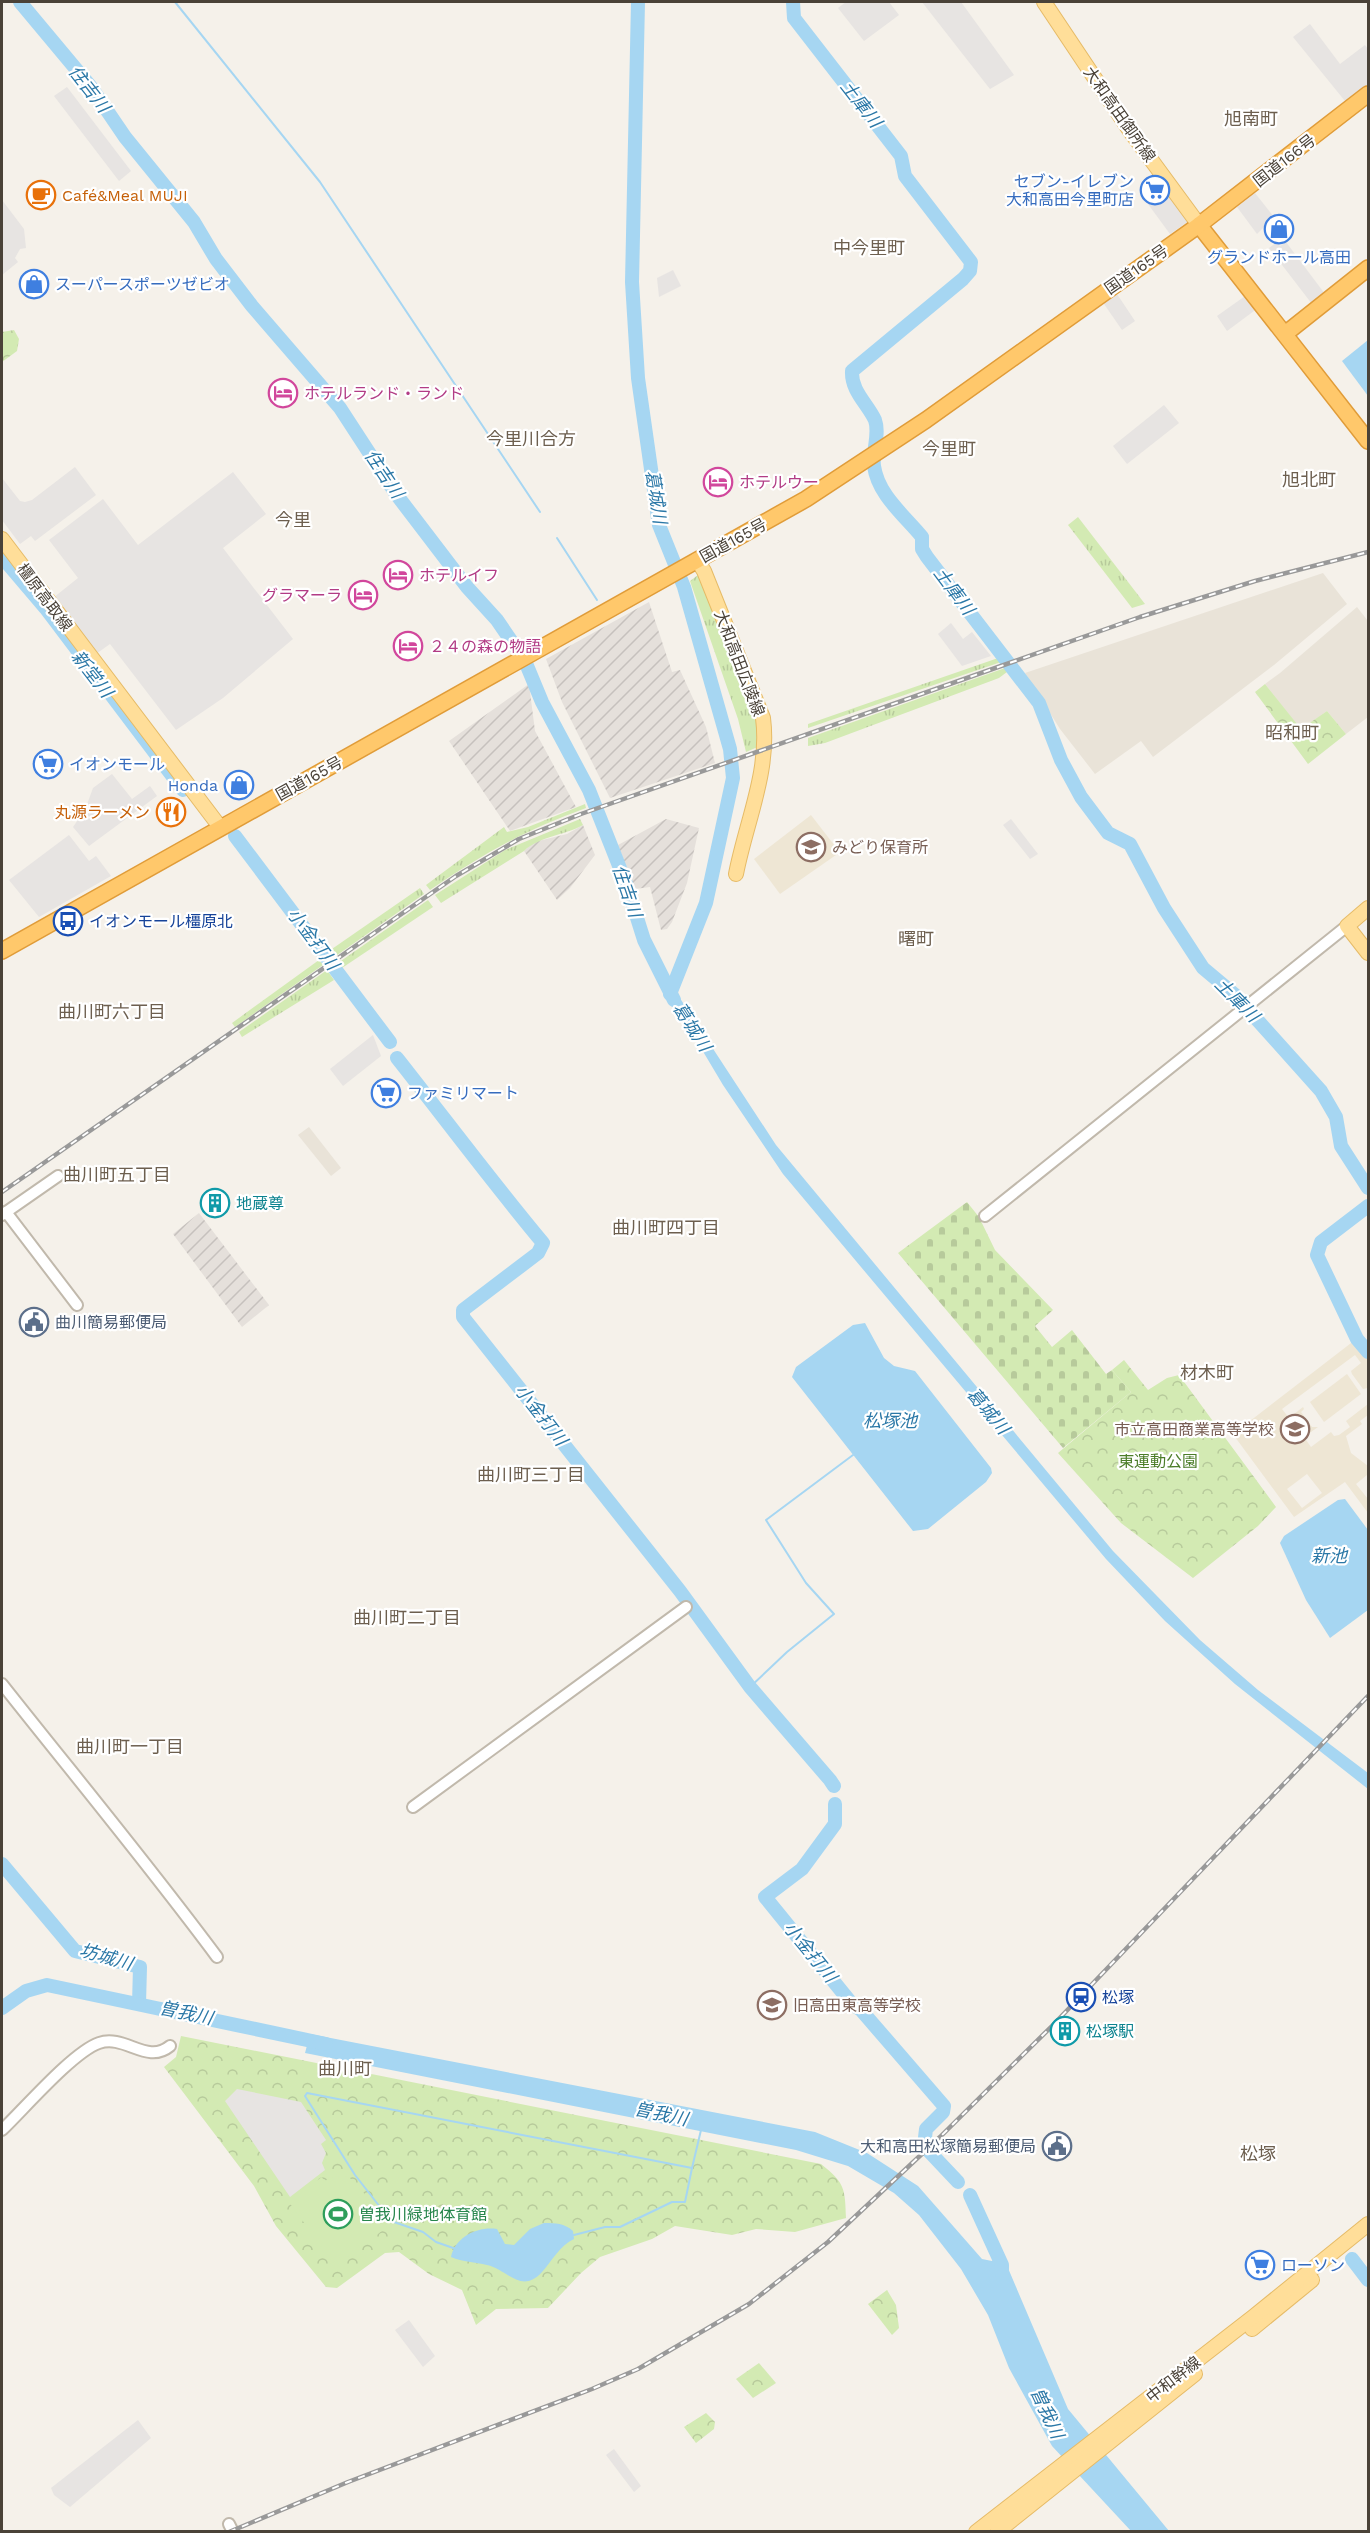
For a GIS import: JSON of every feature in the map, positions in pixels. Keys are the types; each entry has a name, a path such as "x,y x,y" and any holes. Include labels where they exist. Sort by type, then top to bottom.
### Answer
{"highway":[{"name":"国道166号","path":"1200,225 1368,94"},
{"path":"1200,225 1368,441"},
{"name":"国道165号","path":"2,951 220,826 806,499 876,455 1200,225"},
{"path":"1285,334 1368,268"}],"main road":[{"name":"大和高田御所線","path":"1044,2 1130,131 1200,225"},
{"name":"橿原高取線","path":"2,539 220,826"},
{"name":"大和高田広陵線","path":"693,563 704,571 763,718 765,758 744,832 736,874"},
{"path":"1368,908 1347,926 1368,953"},
{"name":"中和幹線","path":"1107,2437 1368,2224"},
{"name":"中和幹線","path":"976,2532 1047,2484 1368,2235"},
{"name":"中和幹線","path":"996,2532 1047,2484"}],"street":[{"path":"985,1216 1347,926"},
{"path":"58,1176 4,1214 77,1305"},
{"path":"413,1807 686,1607"},
{"path":"2,1684 109,1820 143,1857 218,1957"},
{"path":"2,2130 45,2086 91,2046 108,2041 117,2042 151,2054 163,2052 170,2046"}],"shaded area":[{"path":"846,2 889,2 899,15 864,41 838,8"},
{"path":"922,2 961,2 1014,75 990,89"},
{"path":"1310,24 1340,64 1365,45 1368,49 1368,84 1345,101 1293,37"},
{"path":"67,87 131,171 119,181 54,96"},
{"path":"1170,188 1189,221 1170,234 1148,204"},
{"path":"1255,193 1274,217 1257,234 1237,207"},
{"path":"2,200 24,229 26,248 20,249 15,258 18,262 2,275"},
{"path":"1277,242 1280,246 1286,242 1325,294 1312,304 1269,248"},
{"path":"673,270 681,286 659,297 657,278"},
{"path":"1115,291 1135,321 1122,330 1102,301"},
{"path":"1248,294 1258,308 1227,331 1217,316"},
{"path":"1164,405 1179,423 1127,464 1113,446"},
{"path":"75,467 96,495 35,541 31,536 20,544 2,520 2,478 20,501 25,502 32,500"},
{"path":"233,472 266,514 223,548 293,639 223,698 176,730 110,644 96,654 53,598 78,578 49,540 103,499 138,545"},
{"path":"1323,573 1347,604 1274,665 1153,757 1141,741 1095,774 1060,729 1025,673"},
{"path":"649,602 672,672 680,670 706,727 715,763 610,798 562,702 546,659"},
{"path":"1357,607 1368,621 1368,717 1346,734 1327,711 1301,730 1265,684"},
{"path":"951,623 963,639 972,632 991,656 962,666 938,634"},
{"path":"529,684 535,731 576,807 510,831 449,741"},
{"path":"112,774 132,799 150,786 157,796 89,846 73,827 85,810 93,788"},
{"path":"811,815 838,850 836,855 780,894 754,859"},
{"path":"666,819 699,828 687,883 672,922 667,929 661,930 650,887 635,889 618,845"},
{"path":"1011,819 1038,854 1030,859 1003,825"},
{"path":"583,825 595,855 570,888 557,900 524,851 534,842 567,834"},
{"path":"69,835 89,861 96,856 111,876 39,917 9,880"},
{"path":"373,1035 381,1056 343,1086 330,1069"},
{"path":"309,1127 341,1168 331,1176 298,1135"},
{"path":"199,1213 269,1305 242,1327 173,1234"},
{"name":"市立高田商業高等学校","path":"1355,1340 1368,1357 1368,1388 1363,1389 1352,1374 1351,1371 1361,1363 1355,1355 1282,1409 1289,1418 1303,1407 1301,1412 1312,1427 1318,1427 1304,1437 1311,1447 1331,1432 1334,1436 1339,1435 1350,1427 1346,1421 1368,1404 1368,1415 1360,1421 1362,1424 1346,1436 1351,1453 1368,1466 1367,1475 1356,1484 1368,1499 1368,1513 1345,1482 1294,1517 1235,1437 1237,1431","holes":["1307,1474 1322,1493 1302,1508 1287,1489"]},
{"name":"市立高田商業高等学校","path":"1347,1374 1361,1394 1324,1422 1310,1402"},
{"path":"237,2089 301,2102 326,2140 321,2144 326,2153 322,2163 325,2170 290,2197 225,2101"},
{"path":"409,2320 435,2356 423,2367 395,2330"},
{"path":"138,2420 151,2438 70,2507 54,2495 51,2488"},
{"path":"614,2449 641,2486 634,2492 606,2455"}],"green space":[{"path":"14,330 19,339 17,351 2,362 2,332"},
{"path":"1078,517 1145,604 1132,608 1068,525"},
{"path":"698,575 757,721 760,746 746,752 738,719 690,581"},
{"path":"1001,657 1004,661 808,728 808,724"},
{"path":"1005,668 1007,672 999,678 825,743 808,746 808,738"},
{"path":"1265,684 1301,729 1327,711 1346,734 1308,764 1255,692"},
{"path":"585,804 586,808 543,825 505,844 430,890 426,885 504,827 507,832 528,827"},
{"path":"580,819 583,825 537,842 441,903 435,895 505,850"},
{"path":"420,888 424,894 333,958 329,951"},
{"path":"428,900 433,907 342,968 338,963"},
{"path":"319,960 323,965 235,1027 232,1023"},
{"path":"327,970 334,980 242,1037 239,1032"},
{"path":"967,1202 979,1217 995,1250 1053,1310 1035,1326 1052,1347 1072,1330 1106,1374 1112,1370 1131,1392 1063,1448 898,1253"},
{"name":"東運動公園","path":"1124,1360 1148,1390 1167,1378 1179,1375 1276,1507 1258,1526 1193,1578 1121,1523 1058,1453 1131,1392 1112,1370"},
{"path":"181,2036 821,2164 835,2176 842,2187 846,2218 795,2232 756,2229 732,2235 675,2226 652,2239 600,2257 581,2273 548,2308 496,2309 476,2325 462,2290 429,2274 399,2252 385,2253 337,2288 326,2287 276,2226 254,2186 164,2067 176,2057"},
{"name":"曽我川緑地体育館","path":"342,2176 348,2177 364,2193 387,2227 336,2266 288,2201 322,2177 324,2181"},
{"path":"887,2290 896,2305 899,2328 892,2335 868,2304"},
{"path":"759,2363 776,2383 753,2398 736,2379"},
{"path":"706,2413 715,2422 714,2429 696,2443 684,2427"}],"water":[{"path":"1368,340 1368,396 1342,361"},
{"path":"670,983 776,1145 1113,1551 1200,1640 1258,1690 1368,1773 1368,1789 1235,1684 1165,1621 1106,1559 783,1174 723,1085 664,986"},
{"name":"松塚池","path":"865,1323 884,1358 894,1366 915,1371 991,1468 992,1473 986,1482 928,1529 913,1531 792,1377 796,1367 853,1325"},
{"name":"新池","path":"1345,1499 1368,1530 1368,1610 1330,1638 1306,1600 1280,1543 1284,1536 1338,1500"},
{"path":"310,2034 815,2132 867,2153 918,2186 982,2259 992,2261 1002,2254 1068,2409 1169,2531 1131,2531 1052,2446 1009,2368 988,2315 961,2269 919,2215 894,2193 848,2166 796,2150 305,2053"},
{"path":"544,2223 566,2226 573,2231 574,2239 560,2249 542,2272 527,2281 514,2279 494,2267 451,2257 457,2244 475,2231 497,2229 505,2244 514,2245 530,2229"}],"waterway":[{"name":"住吉川","path":"20,2 91,87 125,137 194,222 216,259 252,306 340,408 396,494 467,587 497,620 525,661 542,702 589,790 627,886 644,940 674,1000"},
{"path":"175,2 320,182 540,512"},
{"name":"葛城川","path":"638,2 632,282 638,378 659,525 684,587 730,749 733,778 706,903 670,994"},
{"name":"土庫川","path":"793,2 794,18 901,156 905,176 971,262 970,271 963,279 852,371 854,385 875,420 877,431 874,466 876,476 886,495 922,537 922,549 927,557 1039,703 1061,760 1081,797 1108,833 1130,844 1164,908 1203,968 1234,994 1321,1091 1336,1117 1341,1146 1368,1188"},
{"path":"557,538 597,600"},
{"name":"新堂川","path":"2,557 47,610 183,790"},
{"name":"小金打川","path":"235,836 390,1042"},
{"name":"小金打川","path":"397,1058 543,1243 538,1253 463,1310 463,1317 680,1591 750,1687 834,1786"},
{"name":"土庫川","path":"1368,1206 1321,1242 1317,1255 1357,1339 1368,1352"},
{"path":"750,1687 787,1652 834,1614 806,1583 766,1520 853,1455"},
{"name":"小金打川","path":"835,1804 835,1824 802,1869 765,1897 852,2004 861,2010 944,2106 943,2112 926,2129 924,2146 958,2182"},
{"name":"坊城川","path":"2,1864 75,1951 140,1967 139,2004"},
{"name":"曽我川","path":"2,2008 26,1991 47,1985 326,2044"},
{"path":"456,2249 436,2242 423,2232 391,2221 355,2175 305,2096 307,2093 692,2168 685,2202 672,2202 620,2227 605,2227 574,2235"},
{"path":"692,2168 701,2130"},
{"name":"小金打川","path":"970,2195 1002,2265 1002,2274"},
{"path":"1352,2259 1368,2280"}],"railway":[{"path":"2,1192 456,876 519,839 581,814 1140,617 1255,581 1368,552"},
{"path":"229,2532 348,2482 592,2389 638,2369 749,2304 828,2242 940,2137 1054,2024 1368,1696"}],"place":[{"name":"セブン-イレブン 大和高田今里町店","path":"1155,190"},
{"name":"Café&Meal MUJI","path":"41,195"},
{"name":"グランドホール高田","path":"1279,229"},
{"name":"スーパースポーツゼビオ","path":"34,284"},
{"name":"ホテルランド・ランド","path":"283,393"},
{"name":"ホテルウー","path":"718,482"},
{"name":"ホテルイフ","path":"398,575"},
{"name":"グラマーラ","path":"363,595"},
{"name":"２４の森の物語","path":"408,646"},
{"name":"イオンモール","path":"48,764"},
{"name":"Honda","path":"239,785"},
{"name":"丸源ラーメン","path":"171,812"},
{"name":"みどり保育所","path":"811,847"},
{"name":"イオンモール橿原北","path":"68,921"},
{"name":"ファミリマート","path":"386,1093"},
{"name":"地蔵尊","path":"215,1203"},
{"name":"曲川簡易郵便局","path":"34,1322"},
{"name":"市立高田商業高等学校","path":"1295,1429"},
{"name":"松塚","path":"1081,1997"},
{"name":"旧高田東高等学校","path":"772,2005"},
{"name":"松塚駅","path":"1065,2031"},
{"name":"大和高田松塚簡易郵便局","path":"1057,2146"},
{"name":"曽我川緑地体育館","path":"338,2214"},
{"name":"ローソン","path":"1260,2265"}],"district":[{"name":"旭南町","path":"1251,119"},
{"name":"中今里町","path":"869,248"},
{"name":"今里川合方","path":"531,439"},
{"name":"今里町","path":"949,449"},
{"name":"旭北町","path":"1309,480"},
{"name":"今里","path":"293,520"},
{"name":"昭和町","path":"1292,733"},
{"name":"曙町","path":"916,939"},
{"name":"曲川町六丁目","path":"112,1012"},
{"name":"曲川町五丁目","path":"117,1175"},
{"name":"曲川町四丁目","path":"666,1228"},
{"name":"材木町","path":"1207,1373"},
{"name":"曲川町三丁目","path":"531,1475"},
{"name":"曲川町二丁目","path":"407,1618"},
{"name":"曲川町一丁目","path":"130,1747"},
{"name":"曲川町","path":"345,2069"},
{"name":"松塚","path":"1258,2154"}]}
